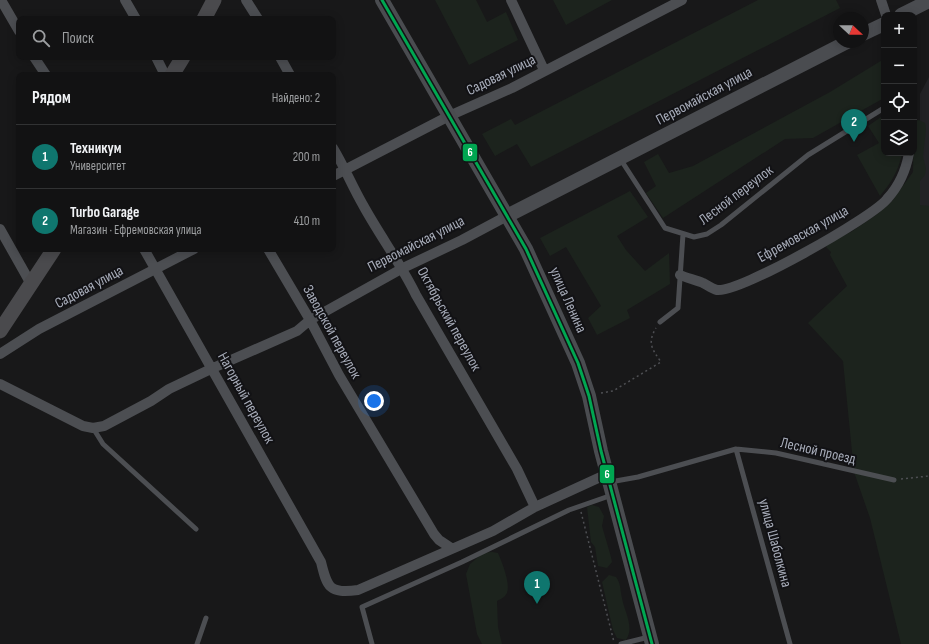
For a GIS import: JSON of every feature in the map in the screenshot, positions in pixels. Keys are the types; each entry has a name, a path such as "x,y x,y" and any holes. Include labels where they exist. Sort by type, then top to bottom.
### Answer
{"main road":[{"path":"206,16 214,0"},
{"name":"улица Ленина","path":"382,0 507,216 539,275 578,363 589,396 610,484 651,641"},
{"path":"907,12 929,1"},
{"path":"869,31 881,25"},
{"name":"Первомайская улица","path":"507,216 835,48"},
{"path":"174,72 181,60"},
{"path":"0,331 52,252"}],"street":[{"path":"1,0 16,26"},
{"path":"125,0 134,16"},
{"path":"246,0 256,16"},
{"path":"511,0 544,70"},
{"name":"Садовая улица","path":"336,174 449,116 486,100 682,0"},
{"path":"881,0 885,12"},
{"path":"36,60 44,72"},
{"path":"158,60 164,72"},
{"path":"282,60 288,72"},
{"name":"Октябрьский переулок","path":"336,153 346,169 362,204 391,252 403,268 416,295 517,469 535,507"},
{"name":"Ефремовская улица","path":"680,275 717,290 734,286 784,263 872,213 887,200 899,183 907,165 908,156"},
{"name":"Первомайская улица","path":"93,428 104,426 151,401 169,389 297,331 310,320 403,268 462,240 507,216"},
{"path":"0,229 31,284"},
{"name":"Нагорный переулок","path":"146,252 213,368 321,562 326,581 330,587 346,592 358,590 451,548"},
{"name":"Садовая улица","path":"0,354 39,329 188,252"},
{"name":"Заводской переулок","path":"270,252 310,320 339,375 434,534 451,548"},
{"path":"0,384 83,426 93,428"},
{"path":"451,548 494,531 535,507 610,484"}],"lane":[{"name":"Лесной переулок","path":"620,159 665,228 694,237 707,234 808,155 881,110"},
{"path":"660,322 678,308 683,234"},
{"path":"93,428 103,444 196,529"},
{"path":"372,644 362,607 462,562 580,506 610,484 736,449"},
{"name":"Лесной проезд","path":"736,449 776,453 894,480"},
{"name":"улица Шаболкина","path":"736,449 790,644"},
{"path":"197,644 206,618"},
{"path":"621,644 651,641"}],"path":[{"path":"589,396 614,391 661,362 652,349 651,337 660,322"},
{"path":"894,480 929,476"},
{"path":"580,506 615,644"}],"shaded area":[{"path":"435,0 476,0 487,22 506,12 518,40 469,65"},
{"path":"553,0 612,0 566,25"},
{"path":"758,0 836,0 840,8 531,167 517,144 495,156 482,134 511,119 515,125"},
{"path":"881,61 881,100 813,138 785,139 663,218 646,193 656,186 644,162 658,154 669,173 693,166 830,92"},
{"path":"929,77 929,212 920,213 920,94"},
{"path":"881,117 881,156 901,156 894,176 880,196 857,155 879,143 868,126"},
{"path":"917,120 925,123 926,129 923,156 926,169 925,175 920,181 920,205 929,206 929,644 901,644 870,518 854,472 843,361 808,323 847,286 830,255 831,252 826,247 830,242 851,232 876,215 892,201 913,172 913,156 917,156"},
{"path":"630,191 648,217 617,236 626,250 645,271 669,253 670,284 627,310 630,318 597,335 588,318 601,306 566,247 550,256 540,238"},
{"path":"592,505 599,507 604,516 602,526 612,562 607,568 598,566 595,547 591,542 587,507"},
{"path":"483,553 498,553 504,569 508,588 504,597 497,601 498,627 502,644 482,644 477,634 466,574 470,564"},
{"path":"609,575 616,577 620,584 623,603 629,624 626,640 617,638 613,630 602,582"}],"transit line":[{"name":"6","path":"382,0 526,249 578,363 589,396 601,451 652,644"}],"place":[{"name":"Turbo Garage","path":"854,142"},
{"name":"Техникум","path":"537,604"}]}
